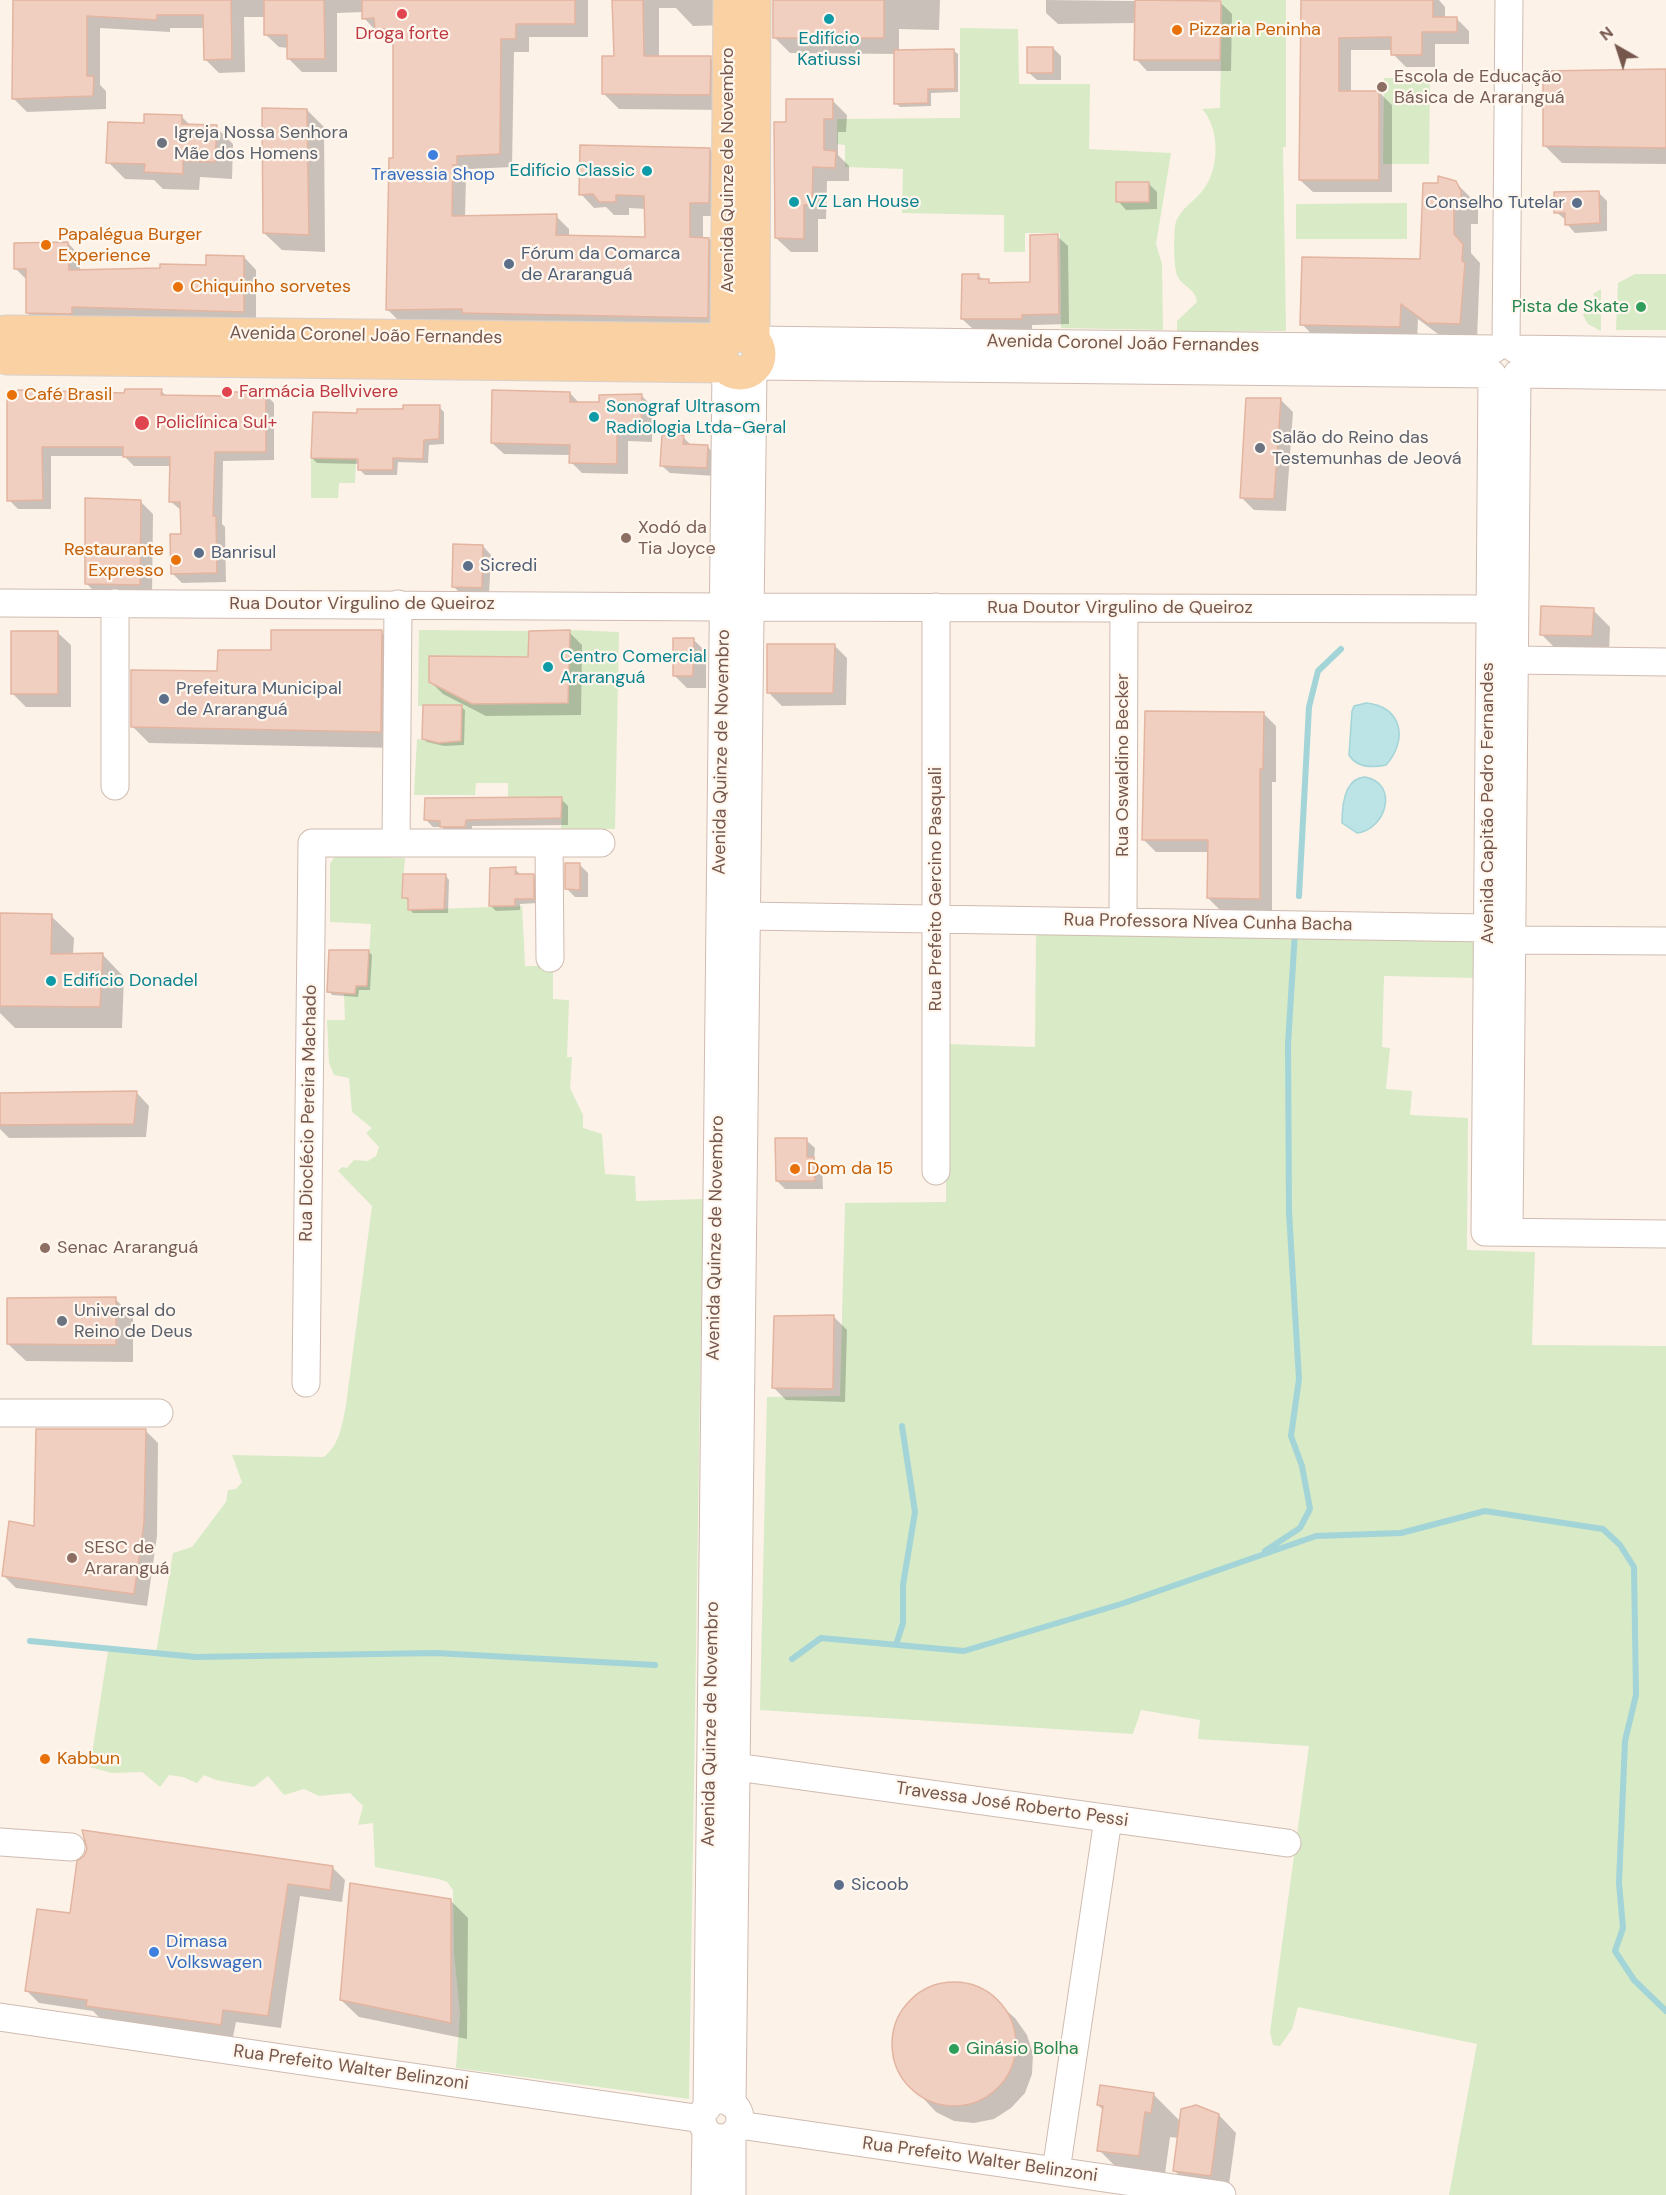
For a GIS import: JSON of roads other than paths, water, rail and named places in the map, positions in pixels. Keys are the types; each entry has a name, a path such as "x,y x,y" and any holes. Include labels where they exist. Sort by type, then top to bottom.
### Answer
{"main road":[{"name":"Avenida Quinze de Novembro","path":"730,0 740,358"},
{"name":"Avenida Quinze de Novembro","path":"740,358 754,0"},
{"name":"Avenida Coronel João Fernandes","path":"3,346 740,358"}],"street":[{"name":"Avenida Capitão Pedro Fernandes","path":"1497,1232 1511,940 1514,660 1505,358 1509,0"},
{"name":"Avenida Coronel João Fernandes","path":"740,358 1505,358 1666,351"},
{"name":"Avenida Quinze de Novembro","path":"732,2195 720,2120 723,607 740,358"},
{"name":"Avenida Quinze de Novembro","path":"705,2195 720,2120 736,1767 750,607 740,358"},
{"name":"Avenida Coronel João Fernandes","path":"1505,358 1666,376"},
{"name":"Avenida Capitão Pedro Fernandes","path":"1497,1232 1487,928 1490,609 1505,358"},
{"path":"723,607 729,596 737,593 748,599 750,607"},
{"name":"Rua Doutor Virgulino de Queiroz","path":"0,603 723,607"},
{"path":"115,603 115,786"},
{"path":"398,604 396,843 601,843"},
{"name":"Rua Doutor Virgulino de Queiroz","path":"750,607 1490,609"},
{"name":"Rua Prefeito Gercino Pasquali","path":"936,607 936,1171"},
{"name":"Rua Oswaldino Becker","path":"1123,922 1124,608"},
{"path":"1514,660 1666,662"},
{"name":"Rua Dioclécio Pereira Machado","path":"306,1383 312,843 396,843"},
{"path":"549,843 550,958"},
{"name":"Rua Professora Nívea Cunha Bacha","path":"746,916 1487,928 1511,940 1666,941"},
{"path":"1497,1232 1666,1234"},
{"path":"0,1413 159,1413"},
{"name":"Travessa José Roberto Pessi","path":"736,1767 1287,1843"},
{"path":"1056,2171 1108,1818"},
{"path":"0,1842 71,1847"},
{"name":"Rua Prefeito Walter Belinzoni","path":"0,2017 720,2120 1222,2195"}],"water":[{"path":"1366,703 1388,711 1398,726 1397,746 1386,765 1375,767 1361,765 1349,755 1352,711 1354,706"},
{"path":"1365,777 1376,781 1382,788 1385,806 1376,823 1367,830 1357,833 1342,823 1343,808 1348,787 1358,779"}],"waterway":[{"path":"1299,896 1309,707 1318,671 1341,649"},
{"path":"1265,1551 1300,1528 1310,1509 1302,1466 1291,1436 1299,1379 1289,1212 1288,1044 1295,932"},
{"path":"896,1645 903,1623 903,1585 915,1512 902,1426"},
{"path":"792,1659 821,1638 964,1651 1121,1604 1316,1536 1401,1533 1485,1511 1603,1529 1620,1545 1634,1567 1636,1695 1625,1741 1619,1883 1623,1928 1615,1951 1634,1980 1666,2011"},
{"path":"30,1641 196,1657 436,1653 655,1665"}],"place":[{"name":"Droga forte","path":"402,14"},
{"name":"Edifício Katiussi","path":"829,19"},
{"name":"Pizzaria Peninha","path":"1177,30"},
{"name":"Escola de Educação Básica de Araranguá","path":"1382,87"},
{"name":"Igreja Nossa Senhora Mãe dos Homens","path":"162,143"},
{"name":"Travessia Shop","path":"433,155"},
{"name":"Edifício Classic","path":"647,171"},
{"name":"VZ Lan House","path":"794,202"},
{"name":"Conselho Tutelar","path":"1577,203"},
{"name":"Papalégua Burger Experience","path":"46,245"},
{"name":"Fórum da Comarca de Araranguá","path":"509,264"},
{"name":"Chiquinho sorvetes","path":"178,287"},
{"name":"Pista de Skate","path":"1641,307"},
{"name":"Farmácia Bellvivere","path":"227,392"},
{"name":"Café Brasil","path":"12,395"},
{"name":"Sonograf Ultrasom Radiologia Ltda-Geral","path":"594,417"},
{"name":"Policlínica Sul+","path":"142,423"},
{"name":"Salão do Reino das Testemunhas de Jeová","path":"1260,448"},
{"name":"Xodó da Tia Joyce","path":"626,538"},
{"name":"Banrisul","path":"199,553"},
{"name":"Restaurante Expresso","path":"176,560"},
{"name":"Sicredi","path":"468,566"},
{"name":"Centro Comercial Araranguá","path":"548,667"},
{"name":"Prefeitura Municipal de Araranguá","path":"164,699"},
{"name":"Edifício Donadel","path":"51,981"},
{"name":"Dom da 15","path":"795,1169"},
{"name":"Senac Araranguá","path":"45,1248"},
{"name":"Universal do Reino de Deus","path":"62,1321"},
{"name":"SESC de Araranguá","path":"72,1558"},
{"name":"Kabbun","path":"45,1759"},
{"name":"Sicoob","path":"839,1885"},
{"name":"Dimasa Volkswagen","path":"154,1952"},
{"name":"Ginásio Bolha","path":"954,2049"}]}
